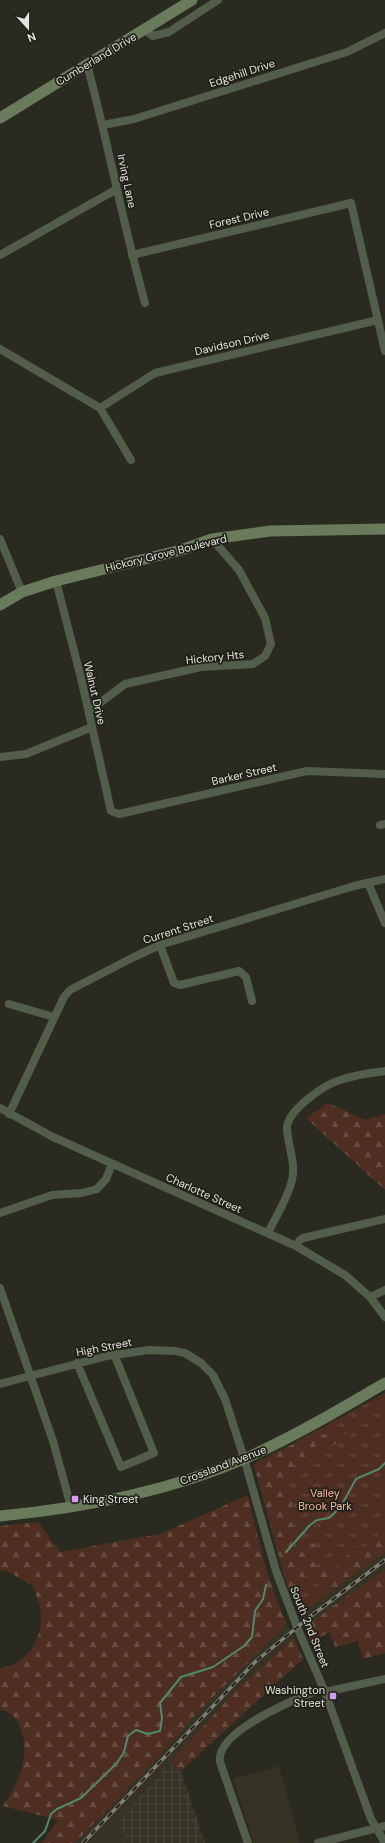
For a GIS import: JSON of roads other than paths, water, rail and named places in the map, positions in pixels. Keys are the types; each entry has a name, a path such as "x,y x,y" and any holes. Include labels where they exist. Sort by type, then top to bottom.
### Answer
{"main road":[{"name":"Cumberland Drive","path":"0,118 192,0"},
{"name":"Hickory Grove Boulevard","path":"0,605 22,592 181,550 212,539 270,531 385,529"},
{"name":"Crossland Avenue","path":"0,1516 71,1507 129,1496 177,1483 244,1458 310,1426 385,1383"}],"street":[{"path":"145,30 153,36 169,32 218,0"},
{"name":"Edgehill Drive","path":"103,125 134,119 346,52 385,33"},
{"name":"Irving Lane","path":"87,64 103,125 132,255 145,303"},
{"path":"0,255 117,189"},
{"name":"Forest Drive","path":"132,255 351,203 378,320"},
{"path":"378,320 385,351"},
{"name":"Davidson Drive","path":"100,408 155,372 378,320"},
{"path":"0,349 100,408 131,460"},
{"path":"0,539 22,592"},
{"name":"Hickory Hts","path":"89,711 125,684 201,667 253,664 265,656 270,644 265,618 239,570 212,539"},
{"name":"Walnut Drive","path":"56,582 89,711 111,811"},
{"path":"0,757 26,754 92,727"},
{"name":"Barker Street","path":"111,811 119,814 307,771 385,774"},
{"name":"Current Street","path":"9,1114 54,1017 64,997 70,990 134,956 160,945 385,879"},
{"path":"368,883 385,923"},
{"path":"160,945 174,983 180,985 239,971 246,977 252,1001"},
{"path":"9,1004 54,1017"},
{"path":"268,1233 292,1180 294,1164 287,1129 289,1118 299,1107 332,1083 348,1078 385,1071"},
{"name":"Charlotte Street","path":"0,1108 9,1114 112,1164 296,1246 345,1275 370,1297 385,1317"},
{"path":"0,1213 52,1196 82,1193 97,1189 106,1179 112,1164"},
{"path":"296,1246 299,1240 304,1238 385,1219"},
{"path":"0,1288 53,1441 71,1507"},
{"path":"370,1297 385,1290"},
{"name":"High Street","path":"0,1384 114,1354 142,1351 175,1351 189,1355 201,1362 213,1375 220,1387 244,1458"},
{"path":"76,1363 121,1467 154,1453 114,1354"},
{"name":"South 2nd Street","path":"244,1458 276,1571 296,1628 325,1692 375,1829 385,1843"},
{"path":"325,1692 385,1679"},
{"path":"248,1843 219,1756 227,1742 255,1721 272,1710 311,1693"},
{"path":"318,1843 385,1826"}],"waterway":[{"path":"286,1552 310,1525 317,1520 329,1518 340,1508 356,1479 379,1469 385,1463"},
{"path":"33,1843 45,1831 51,1814 57,1809 81,1798 117,1763 124,1752 128,1736 136,1730 148,1734 160,1731 162,1718 160,1703 181,1677 213,1667 244,1646 252,1637 255,1611 263,1599 266,1585"}],"railway":[{"path":"83,1843 256,1661 311,1616 385,1560"}],"place":[{"name":"King Street","path":"75,1499"},
{"name":"Washington Street","path":"333,1696"}],"park label":[{"name":"Valley Brook Park","path":"325,1499"}]}
